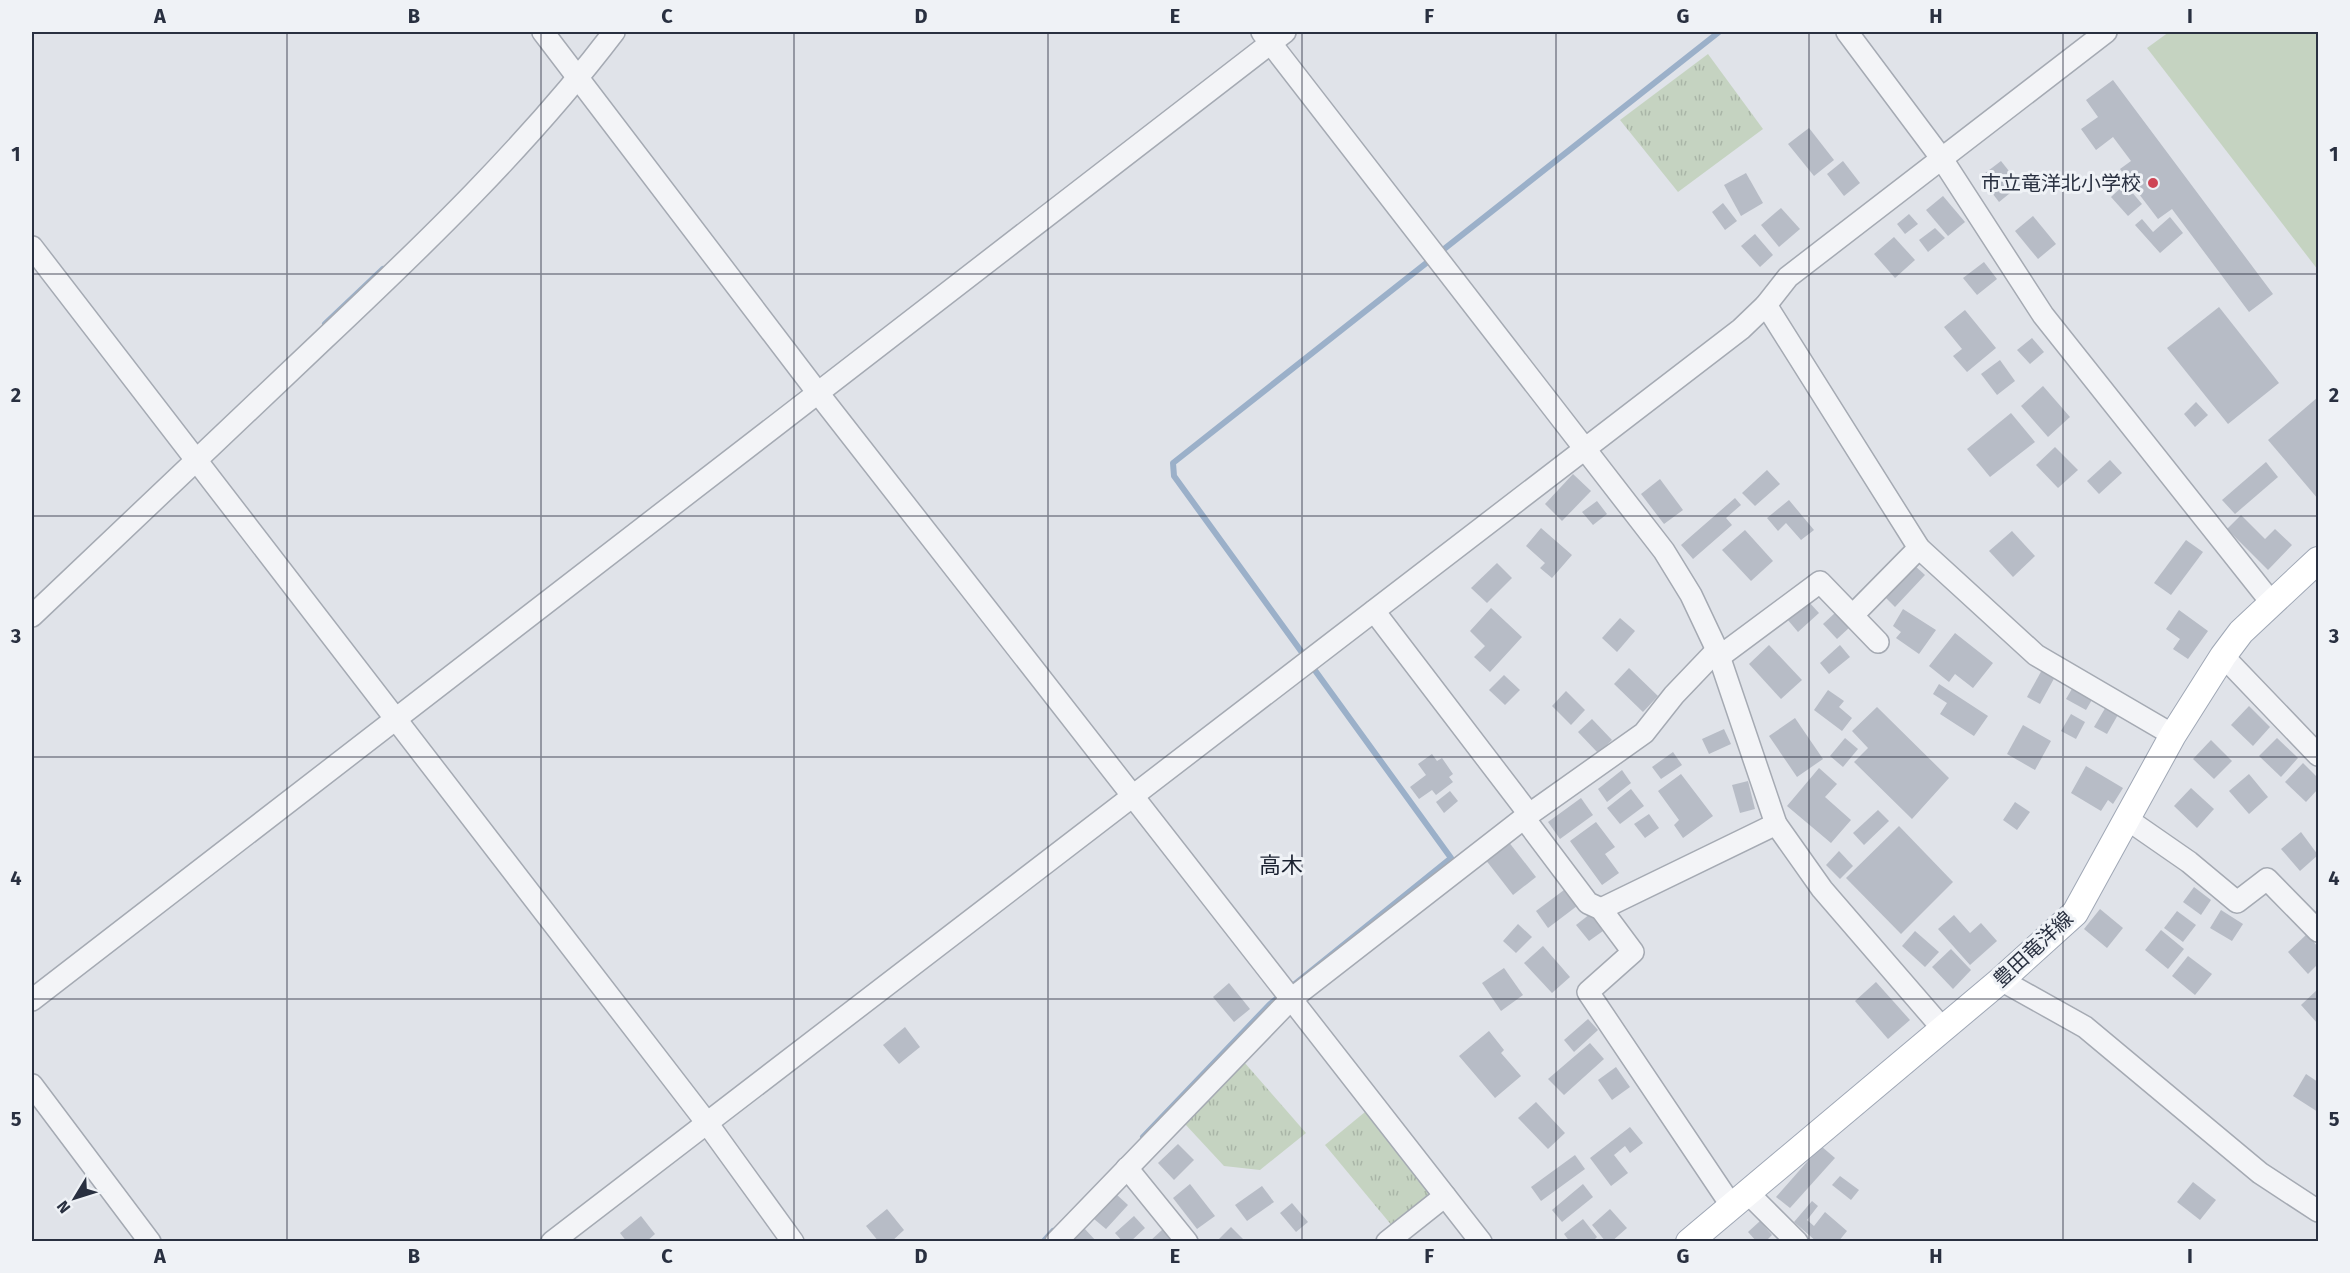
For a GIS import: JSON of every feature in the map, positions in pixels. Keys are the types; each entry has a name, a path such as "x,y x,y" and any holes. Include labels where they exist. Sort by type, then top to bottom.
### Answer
{"main road":[{"name":"豊田竜洋線","path":"1689,1242 2001,980 2075,913 2173,735 2223,656 2241,632 2271,602 2318,561"}],"street":[{"path":"543,32 818,393 1481,1242"},
{"path":"32,616 423,246 579,79 614,32"},
{"path":"1847,32 1942,159 2043,315 2271,602"},
{"path":"552,1242 1741,329 1766,305 1788,277 2106,32"},
{"path":"32,1000 818,393 1273,35 1583,449 1664,550 1691,595 1718,653 1776,824 1822,889 1943,1029"},
{"path":"32,246 707,1123 793,1242"},
{"path":"1766,305 1919,548 2036,654 2173,735"},
{"path":"1852,615 1919,548"},
{"path":"1056,1242 1290,1000 1527,816 1644,733 1674,696 1718,653 1820,582 1878,642"},
{"path":"1374,611 1527,816 1588,903 1601,909 1634,952 1588,992 1739,1199 1797,1242"},
{"path":"2223,656 2319,755"},
{"path":"2127,819 2189,862 2237,902 2267,879 2319,931"},
{"path":"1601,909 1776,824"},
{"path":"2001,980 2085,1027 2260,1173 2319,1211"},
{"path":"32,1085 150,1242"},
{"path":"1127,1168 1188,1242"},
{"path":"1387,1242 1445,1196"}],"green space":[{"path":"2169,32 2318,32 2318,270 2147,48"},
{"path":"1708,54 1763,129 1678,192 1620,120"},
{"path":"1244,1062 1306,1133 1260,1170 1224,1166 1185,1124"},
{"path":"1365,1112 1439,1200 1398,1233 1325,1145"}],"building":[{"path":"2113,80 2273,294 2249,312 2172,209 2158,219 2120,169 2131,161 2113,137 2096,150 2081,129 2098,117 2086,100"},
{"path":"1809,128 1834,160 1814,176 1788,144"},
{"path":"1843,161 1860,183 1844,196 1827,174"},
{"path":"2001,161 2020,185 1999,202 1980,177"},
{"path":"1746,173 1763,203 1741,216 1724,185"},
{"path":"2125,184 2142,204 2128,216 2111,197"},
{"path":"1943,196 1965,222 1948,236 1926,210"},
{"path":"1723,203 1737,221 1725,230 1712,212"},
{"path":"1781,208 1800,229 1779,247 1761,225"},
{"path":"1909,214 1918,224 1905,234 1897,224"},
{"path":"2033,216 2056,244 2038,259 2015,231"},
{"path":"2170,217 2183,233 2160,253 2135,225 2142,219 2153,232"},
{"path":"1935,228 1945,238 1928,252 1919,240"},
{"path":"1755,234 1773,255 1760,267 1741,246"},
{"path":"1894,237 1915,260 1895,278 1874,254"},
{"path":"1984,262 1997,279 1977,295 1963,278"},
{"path":"2219,307 2279,383 2228,424 2167,348"},
{"path":"1965,310 1996,348 1967,372 1953,356 1962,349 1944,327"},
{"path":"2032,338 2044,352 2030,364 2017,350"},
{"path":"2000,360 2015,381 1997,395 1981,374"},
{"path":"2043,386 2070,417 2048,437 2021,406"},
{"path":"2318,397 2318,499 2268,440"},
{"path":"2196,402 2208,415 2195,427 2184,414"},
{"path":"2011,413 2035,442 1990,477 1967,449"},
{"path":"2055,447 2078,470 2058,488 2036,465"},
{"path":"2110,460 2122,473 2099,494 2087,481"},
{"path":"2266,462 2278,477 2235,514 2222,500"},
{"path":"1767,470 1780,484 1755,506 1742,493"},
{"path":"1573,474 1591,491 1562,521 1545,504"},
{"path":"1660,479 1683,510 1664,524 1641,494"},
{"path":"1735,498 1741,505 1726,518 1732,525 1693,559 1681,545"},
{"path":"1789,500 1814,530 1801,540 1786,523 1778,531 1767,518"},
{"path":"1597,501 1607,514 1593,525 1582,512"},
{"path":"2241,515 2265,539 2275,529 2292,545 2268,570 2227,529"},
{"path":"1541,528 1572,555 1552,578 1540,568 1545,563 1526,546"},
{"path":"1745,530 1773,561 1751,581 1722,550"},
{"path":"2012,531 2035,556 2013,577 1989,551"},
{"path":"2186,540 2203,552 2171,595 2154,583"},
{"path":"1497,563 1512,578 1487,603 1471,588"},
{"path":"1914,565 1925,575 1895,607 1885,597"},
{"path":"1808,601 1819,613 1798,632 1787,619"},
{"path":"1491,608 1522,637 1490,672 1474,657 1485,646 1470,631"},
{"path":"1903,609 1936,630 1919,654 1896,638 1901,632 1893,626"},
{"path":"2179,610 2208,631 2188,659 2173,649 2180,639 2166,629"},
{"path":"1836,612 1850,627 1837,639 1823,624"},
{"path":"1620,618 1635,631 1617,652 1602,638"},
{"path":"1955,633 1993,663 1973,688 1955,674 1949,682 1929,666"},
{"path":"1769,645 1802,680 1781,699 1749,664"},
{"path":"1840,645 1850,657 1829,674 1820,663"},
{"path":"1629,668 1658,696 1643,712 1614,684"},
{"path":"2043,668 2056,675 2040,704 2027,697"},
{"path":"1504,675 1520,690 1505,705 1489,690"},
{"path":"1939,684 1988,716 1974,736 1940,714 1947,703 1933,694"},
{"path":"2073,687 2093,698 2086,710 2066,699"},
{"path":"1828,690 1844,701 1839,707 1852,718 1842,731 1814,710"},
{"path":"1566,691 1585,710 1571,725 1552,706"},
{"path":"2107,705 2119,713 2107,734 2094,727"},
{"path":"2249,706 2270,727 2253,746 2231,725"},
{"path":"1877,707 1949,778 1912,819 1854,762 1868,748 1852,731"},
{"path":"2071,714 2085,722 2076,739 2061,731"},
{"path":"1795,718 1823,759 1797,777 1769,736"},
{"path":"1592,719 1612,740 1598,753 1578,732"},
{"path":"2023,725 2051,741 2035,770 2007,754"},
{"path":"1724,729 1731,744 1709,754 1702,739"},
{"path":"1845,738 1858,749 1843,767 1830,756"},
{"path":"2277,738 2298,758 2281,777 2259,756"},
{"path":"2211,740 2232,761 2214,779 2193,759"},
{"path":"1673,752 1682,765 1661,779 1652,767"},
{"path":"1432,754 1437,761 1442,758 1453,774 1449,777 1453,782 1436,795 1432,790 1419,799 1410,787 1426,775 1418,764"},
{"path":"2303,763 2318,778 2318,789 2306,802 2285,782"},
{"path":"2086,766 2123,788 2113,804 2108,800 2101,811 2071,793"},
{"path":"1819,768 1837,784 1825,797 1851,820 1831,843 1787,806"},
{"path":"1622,770 1631,783 1607,802 1598,789"},
{"path":"1681,774 1713,816 1683,838 1674,825 1679,820 1658,791"},
{"path":"2249,774 2268,797 2249,814 2229,791"},
{"path":"1748,781 1755,809 1740,813 1732,785"},
{"path":"2191,788 2214,809 2197,828 2174,806"},
{"path":"1631,789 1644,806 1620,824 1607,808"},
{"path":"1450,791 1458,801 1444,813 1436,802"},
{"path":"1581,798 1593,815 1560,839 1548,822"},
{"path":"2015,802 2030,812 2017,830 2003,820"},
{"path":"1878,810 1889,821 1864,845 1853,833"},
{"path":"1649,814 1659,828 1645,838 1634,824"},
{"path":"1596,822 1615,847 1605,854 1619,873 1602,885 1570,841"},
{"path":"1899,826 1953,882 1901,934 1846,878"},
{"path":"2301,832 2318,855 2300,871 2281,849"},
{"path":"1508,841 1536,877 1513,895 1485,859"},
{"path":"1839,851 1853,866 1840,879 1826,865"},
{"path":"1568,887 1581,903 1548,928 1536,911"},
{"path":"2194,887 2211,900 2201,915 2183,902"},
{"path":"2100,909 2123,928 2107,948 2084,929"},
{"path":"2221,910 2243,924 2232,941 2210,928"},
{"path":"2177,911 2196,925 2183,942 2164,928"},
{"path":"1590,914 1603,931 1589,941 1576,925"},
{"path":"1954,915 1970,933 1981,923 1997,941 1970,965 1938,929"},
{"path":"1518,924 1532,937 1516,953 1503,941"},
{"path":"2161,930 2184,949 2168,969 2145,950"},
{"path":"1915,931 1939,952 1925,967 1902,946"},
{"path":"2307,934 2318,947 2318,964 2308,974 2288,952"},
{"path":"1543,946 1570,977 1552,993 1524,963"},
{"path":"1951,949 1971,970 1953,989 1932,967"},
{"path":"2188,956 2212,974 2195,995 2172,976"},
{"path":"1504,968 1523,995 1501,1011 1482,983"},
{"path":"1876,982 1910,1020 1888,1039 1855,1001"},
{"path":"1229,983 1250,1009 1234,1022 1213,997"},
{"path":"2318,989 2318,1024 2301,1005"},
{"path":"1588,1019 1598,1030 1574,1052 1564,1040"},
{"path":"905,1027 920,1047 899,1064 883,1045"},
{"path":"1489,1031 1504,1050 1501,1053 1521,1076 1495,1098 1459,1056"},
{"path":"1590,1043 1604,1059 1564,1095 1548,1079"},
{"path":"1616,1067 1630,1087 1612,1100 1598,1080"},
{"path":"2306,1074 2318,1082 2318,1112 2293,1096"},
{"path":"1536,1102 1565,1133 1548,1149 1518,1118"},
{"path":"1630,1127 1643,1143 1630,1153 1625,1146 1614,1155 1628,1173 1611,1186 1590,1158"},
{"path":"1178,1144 1194,1160 1174,1180 1158,1163"},
{"path":"1821,1146 1835,1158 1790,1208 1776,1197"},
{"path":"1575,1155 1585,1169 1541,1201 1531,1187"},
{"path":"1840,1176 1859,1190 1851,1200 1832,1185"},
{"path":"2193,1182 2216,1200 2200,1220 2177,1202"},
{"path":"1190,1184 1215,1216 1197,1229 1173,1198"},
{"path":"1583,1184 1593,1197 1562,1222 1552,1210"},
{"path":"1262,1186 1274,1202 1247,1221 1235,1205"},
{"path":"1116,1194 1128,1205 1106,1229 1094,1219"},
{"path":"1812,1201 1818,1206 1807,1220 1814,1226 1825,1212 1847,1231 1838,1242 1817,1242 1794,1222"},
{"path":"1292,1203 1308,1222 1296,1232 1280,1213"},
{"path":"887,1209 904,1230 891,1242 879,1242 866,1226"},
{"path":"1610,1209 1627,1228 1611,1242 1606,1242 1592,1225"},
{"path":"641,1216 655,1234 646,1242 627,1242 620,1233"},
{"path":"1134,1216 1145,1228 1130,1242 1123,1242 1115,1233"},
{"path":"1583,1219 1597,1237 1592,1242 1570,1242 1564,1234"},
{"path":"1760,1221 1772,1235 1765,1242 1757,1242 1748,1232"},
{"path":"1231,1227 1246,1242 1216,1242"},
{"path":"1084,1228 1097,1242 1071,1242"},
{"path":"1163,1229 1174,1242 1149,1242"}],"waterway":[{"path":"1143,1137 1270,1004 1451,858 1174,476 1173,463 1719,32"},
{"path":"325,324 383,269"},
{"path":"1043,1242 1053,1231"}],"place":[{"name":"市立竜洋北小学校","path":"2153,183"}],"district":[{"name":"高木","path":"1281,865"}]}
